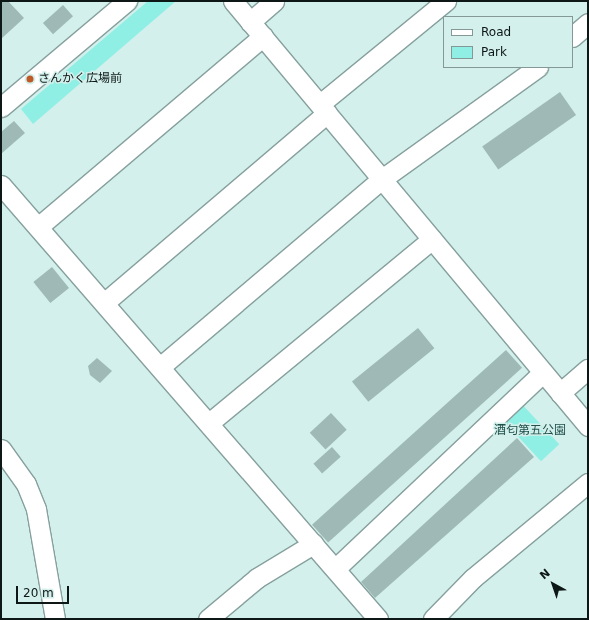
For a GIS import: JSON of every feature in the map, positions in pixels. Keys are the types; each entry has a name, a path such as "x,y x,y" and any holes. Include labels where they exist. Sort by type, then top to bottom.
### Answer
{"street":[{"path":"1,107 127,1"},
{"path":"233,1 588,426"},
{"path":"250,22 274,1"},
{"path":"104,303 446,1"},
{"path":"573,36 588,23"},
{"path":"38,227 263,36"},
{"path":"160,367 382,179 537,68"},
{"path":"1,184 378,619"},
{"path":"209,424 432,239"},
{"path":"560,393 588,369"},
{"path":"335,569 543,372"},
{"path":"1,449 26,484 36,510 55,619"},
{"path":"433,619 473,578 588,483"},
{"path":"208,619 257,578 313,544"}],"green space":[{"path":"148,1 176,1 33,124 21,109"},
{"name":"酒匂第五公園","path":"519,401 559,444 541,461 501,418"}],"building":[{"path":"1,1 8,1 24,18 1,39"},
{"path":"63,5 73,16 53,34 43,23"},
{"path":"560,92 576,115 498,169 482,146"},
{"path":"14,121 25,133 1,154 1,132"},
{"path":"52,267 69,288 50,303 33,282"},
{"path":"418,328 434,348 368,402 352,381"},
{"path":"506,350 522,368 328,542 312,525"},
{"path":"97,358 112,371 100,383 90,375 88,366"},
{"path":"331,413 347,430 325,450 310,433"},
{"path":"517,438 534,457 375,598 361,582"},
{"path":"332,447 341,457 322,473 313,464"}],"place":[{"name":"さんかく広場前","path":"30,79"}]}
